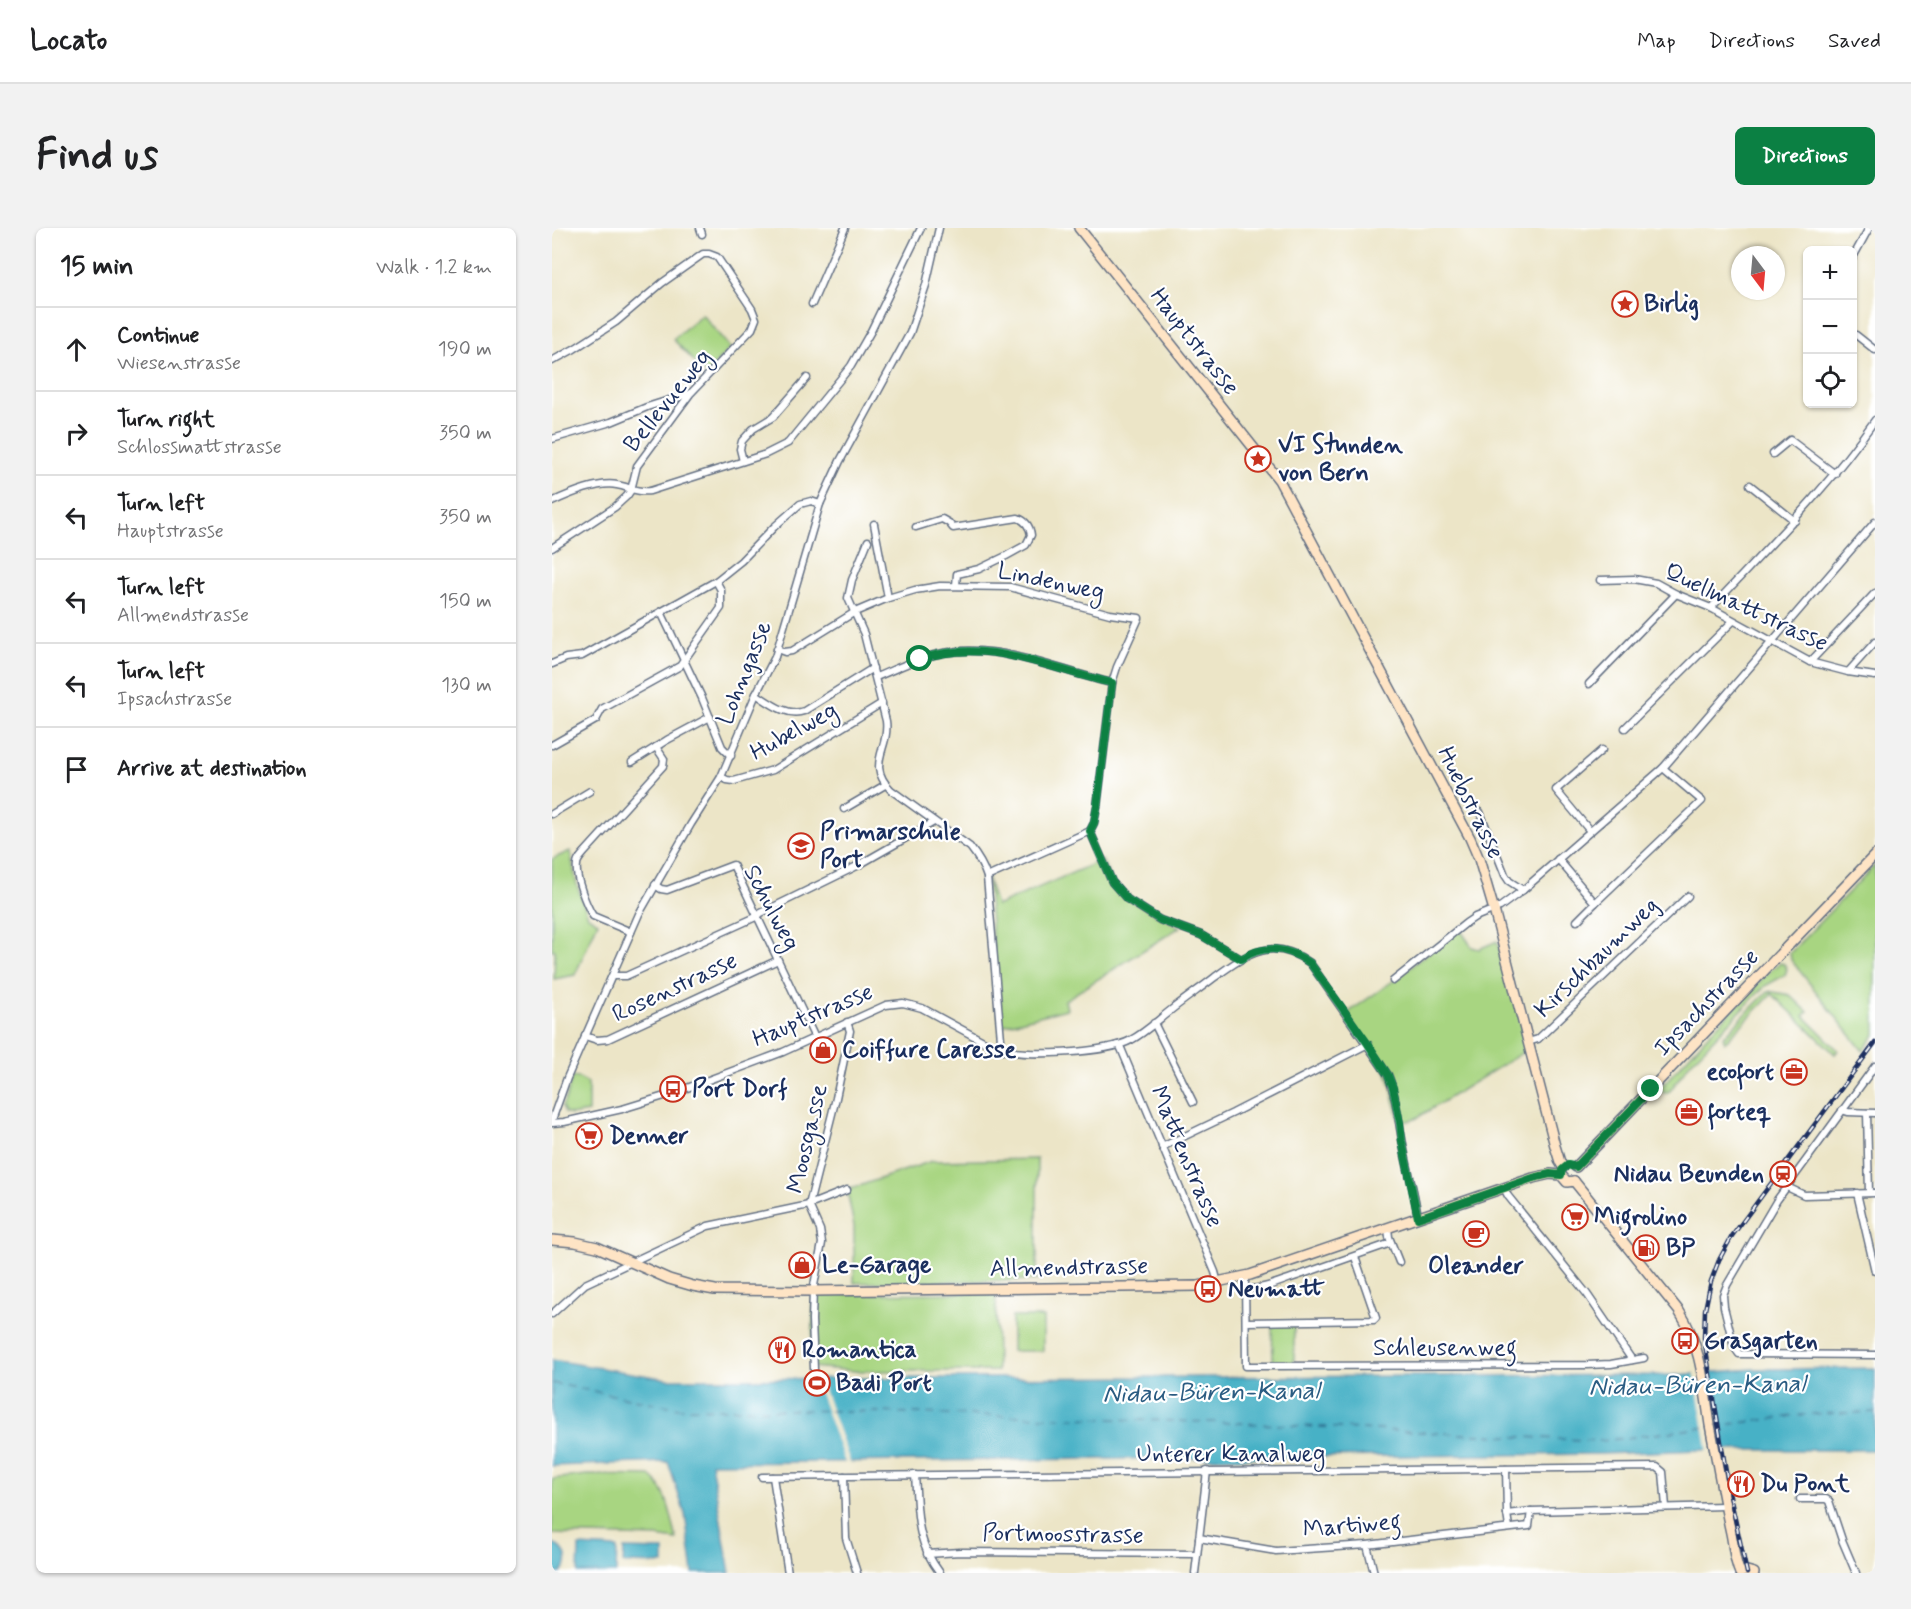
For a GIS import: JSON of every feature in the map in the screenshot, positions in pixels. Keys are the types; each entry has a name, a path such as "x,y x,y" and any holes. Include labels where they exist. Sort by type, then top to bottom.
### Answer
{"main road":[{"name":"Hauptstrasse","path":"1079,228 1279,480"},
{"name":"Huebstrasse","path":"1279,480 1470,838 1479,859 1562,1171"},
{"name":"Ipsachstrasse","path":"1576,1167 1875,855"},
{"path":"1571,1165 1576,1167 1578,1174 1574,1181 1565,1181 1562,1171 1571,1165"},
{"name":"Allmendstrasse","path":"552,1240 597,1247 669,1279 703,1288 726,1290 1198,1286 1245,1277 1504,1188 1562,1171"},
{"path":"1574,1181 1679,1311 1688,1326 1699,1359 1734,1558 1740,1573 1747,1571 1754,1573"}],"street":[{"path":"812,304 845,228"},
{"name":"Bellevueweg","path":"552,361 616,322 662,283 702,254 717,257 752,309 756,319 752,329 690,394 637,466 631,490 650,491 776,450 788,442 840,381 866,342 921,228"},
{"name":"Lohngasse","path":"552,1121 567,1078 631,932 655,885 721,777 777,650 820,504 840,461 910,333 926,285 939,228"},
{"path":"1857,250 1869,228"},
{"path":"1857,336 1875,350"},
{"path":"743,461 740,449 742,441 753,429 773,417 807,378"},
{"path":"552,439 611,422 647,407 690,394"},
{"path":"1711,608 1795,521 1835,474 1875,420"},
{"path":"1773,454 1790,440 1835,474"},
{"path":"552,502 600,484 617,485 631,490 615,507 552,548"},
{"path":"1750,485 1795,521"},
{"path":"552,664 566,658 582,656 716,581 741,561 800,504 811,501 820,504"},
{"name":"Lindenweg","path":"916,527 942,519 953,528 1018,518 1024,520 1028,525 1031,535 1026,545 979,569 957,574 956,585"},
{"path":"1393,981 1466,923 1494,910 1523,890 1663,768 1875,522"},
{"path":"874,524 888,598"},
{"path":"868,541 852,580 848,598 864,634 887,725 878,767 885,784 969,847 980,859 987,877 1002,1051"},
{"name":"Quellmattstrasse","path":"1600,580 1634,579 1656,583 1711,608 1810,662 1875,676"},
{"path":"552,745 596,720 602,709 680,666 721,608 721,590 716,581"},
{"name":"Lindenweg","path":"777,650 792,651 855,612 915,590 956,585 1010,587 1110,614 1139,618 1112,683"},
{"path":"1810,662 1875,593"},
{"path":"1589,684 1676,594"},
{"path":"661,612 722,747 731,756"},
{"path":"1625,728 1733,621"},
{"path":"1848,672 1875,642"},
{"path":"876,677 923,658 943,653 977,651 1017,656 1084,677 1112,683 1097,807 1090,831 987,877"},
{"path":"756,694 790,713 797,714 873,668"},
{"name":"Hubelweg","path":"721,777 734,781 773,770 882,703"},
{"path":"632,762 710,717"},
{"path":"631,932 593,915 586,902 576,866 584,853 663,765 664,759 656,747"},
{"path":"1590,831 1556,790 1602,750"},
{"path":"1577,921 1702,801 1663,768"},
{"path":"844,809 885,784"},
{"path":"552,814 590,791"},
{"path":"1480,813 1505,875 1523,890"},
{"path":"613,976 626,976 758,916 761,912 858,865 934,822"},
{"path":"1090,831 1112,882 1127,899 1160,920 1201,935 1241,959"},
{"path":"1558,859 1595,903"},
{"name":"Schulweg","path":"655,885 667,890 733,865 815,1038"},
{"name":"Kirschbaumweg","path":"1528,1042 1538,1039 1688,896"},
{"name":"Hauptstrasse","path":"552,1121 564,1122 622,1109 671,1094 815,1038 886,1005 903,1003 922,1008 1002,1051 1034,1054 1120,1046 1139,1036 1181,1002 1241,959 1254,952 1272,949 1285,950 1298,954 1310,963 1386,1071 1393,1088 1418,1218"},
{"name":"Rosenstrasse","path":"585,1035 597,1040 608,1039 778,960"},
{"name":"Moosgasse","path":"814,1369 813,1291 822,1243 809,1205 850,1031 847,1022"},
{"path":"1154,1023 1194,1102"},
{"path":"1162,1147 1368,1044"},
{"name":"Mattenstrasse","path":"1120,1046 1218,1283"},
{"path":"1875,1066 1786,1187 1727,1285 1723,1300 1736,1351 1739,1354 1746,1356 1875,1355"},
{"path":"1842,1110 1875,1113"},
{"path":"1786,1187 1804,1195 1872,1193 1867,1113"},
{"path":"1504,1188 1587,1294 1632,1360"},
{"path":"552,1314 585,1284 708,1226 809,1205 847,1190"},
{"path":"1857,1193 1875,1271"},
{"path":"1388,1228 1399,1262"},
{"path":"1246,1289 1254,1289 1355,1257 1391,1243"},
{"path":"1245,1277 1247,1322 1374,1320 1377,1318 1355,1257"},
{"name":"Schleusenweg","path":"1247,1322 1246,1366 1566,1365 1611,1364 1644,1358"},
{"name":"Unterer Kanalweg","path":"762,1477 1657,1467 1663,1473 1666,1507"},
{"path":"1506,1470 1509,1527"},
{"path":"1195,1573 1207,1471"},
{"path":"915,1475 918,1530 927,1554 940,1573"},
{"path":"844,1476 846,1538 857,1573"},
{"path":"773,1477 788,1573"},
{"path":"1800,1499 1826,1499 1828,1501 1856,1573"},
{"path":"1507,1514 1531,1511 1724,1506"},
{"name":"Martiweg","path":"1199,1538 1276,1551 1367,1545 1529,1526 1531,1511"},
{"path":"1367,1545 1374,1573"},
{"name":"Portmoosstrasse","path":"927,1554 960,1552 1197,1554"}],"green space":[{"path":"702,314 730,348 706,374 673,339"},
{"path":"570,851 577,885 588,916 598,922 575,975 554,979 552,859"},
{"path":"1102,860 1112,882 1127,899 1180,927 1065,1000 1067,1009 1000,1026 987,877 996,906"},
{"path":"1875,865 1875,1035 1863,1051 1791,960 1790,953"},
{"path":"1459,928 1472,947 1479,949 1497,941 1530,1048 1415,1119 1400,1123 1388,1075 1346,1014 1393,981"},
{"path":"1780,963 1784,964 1787,969 1785,975 1765,986 1690,1063 1670,1091 1665,1093 1661,1091 1660,1088 1706,1037"},
{"path":"1768,991 1790,995 1808,1012 1804,1016 1838,1050 1835,1054 1772,994 1725,1042 1723,1037"},
{"path":"572,1077 588,1083 588,1112 571,1115 565,1113 562,1106"},
{"path":"1037,1159 1037,1280 854,1283 854,1226 847,1190 932,1161"},
{"path":"996,1293 997,1371 855,1371 812,1367 813,1294"},
{"path":"1012,1317 1043,1317 1043,1351 1012,1351"},
{"path":"1272,1323 1294,1323 1294,1365 1273,1364"},
{"path":"587,1475 650,1476 665,1497 677,1540 657,1537 552,1534 552,1479"}],"water":[{"name":"Nidau-Büren-Kanal","path":"552,1360 668,1379 1675,1375 1754,1369 1875,1368 1875,1450 1698,1450 1602,1454 711,1463 730,1573 693,1573 685,1514 668,1462 552,1466"},
{"path":"552,1544 561,1549 566,1556 566,1564 561,1573 552,1573"},
{"path":"579,1546 617,1548 616,1573 578,1573"},
{"path":"624,1549 664,1550 664,1564 623,1563"}],"pier":[{"path":"1710,1370 1724,1453 1708,1453 1694,1371"},
{"path":"814,1376 819,1376 851,1465 846,1465"}],"ferry route":[{"path":"552,1383 679,1408 1240,1423 1602,1441 1707,1427"},
{"path":"1715,1426 1810,1414 1875,1412"}],"railway":[{"path":"1747,1573 1730,1496 1704,1338 1705,1310 1711,1281 1732,1236 1875,1043"}],"place":[{"name":"Birlig","path":"1625,304"},
{"name":"VI Stunden von Bern","path":"1258,459"},
{"name":"Primarschule Port","path":"801,846"},
{"name":"Coiffure Caresse","path":"823,1050"},
{"name":"ecofort","path":"1794,1072"},
{"name":"Port Dorf","path":"673,1089"},
{"name":"forteq","path":"1689,1112"},
{"name":"Denner","path":"589,1136"},
{"name":"Nidau Beunden","path":"1783,1174"},
{"name":"Migrolino","path":"1575,1217"},
{"name":"Oleander","path":"1476,1234"},
{"name":"BP","path":"1646,1248"},
{"name":"Le-Garage","path":"802,1265"},
{"name":"Neumatt","path":"1208,1289"},
{"name":"Grasgarten","path":"1685,1341"},
{"name":"Romantica","path":"782,1350"},
{"name":"Badi Port","path":"817,1383"},
{"name":"Du Pont","path":"1741,1484"}],"route":[{"path":"920,659 962,651 1002,653 1112,683 1097,807 1090,831 1112,882 1127,899 1160,920 1201,935 1241,959 1254,952 1272,949 1298,954 1310,963 1388,1075 1393,1088 1418,1218 1533,1178 1550,1174 1561,1175 1563,1167 1568,1165 1576,1167 1651,1089"}]}
